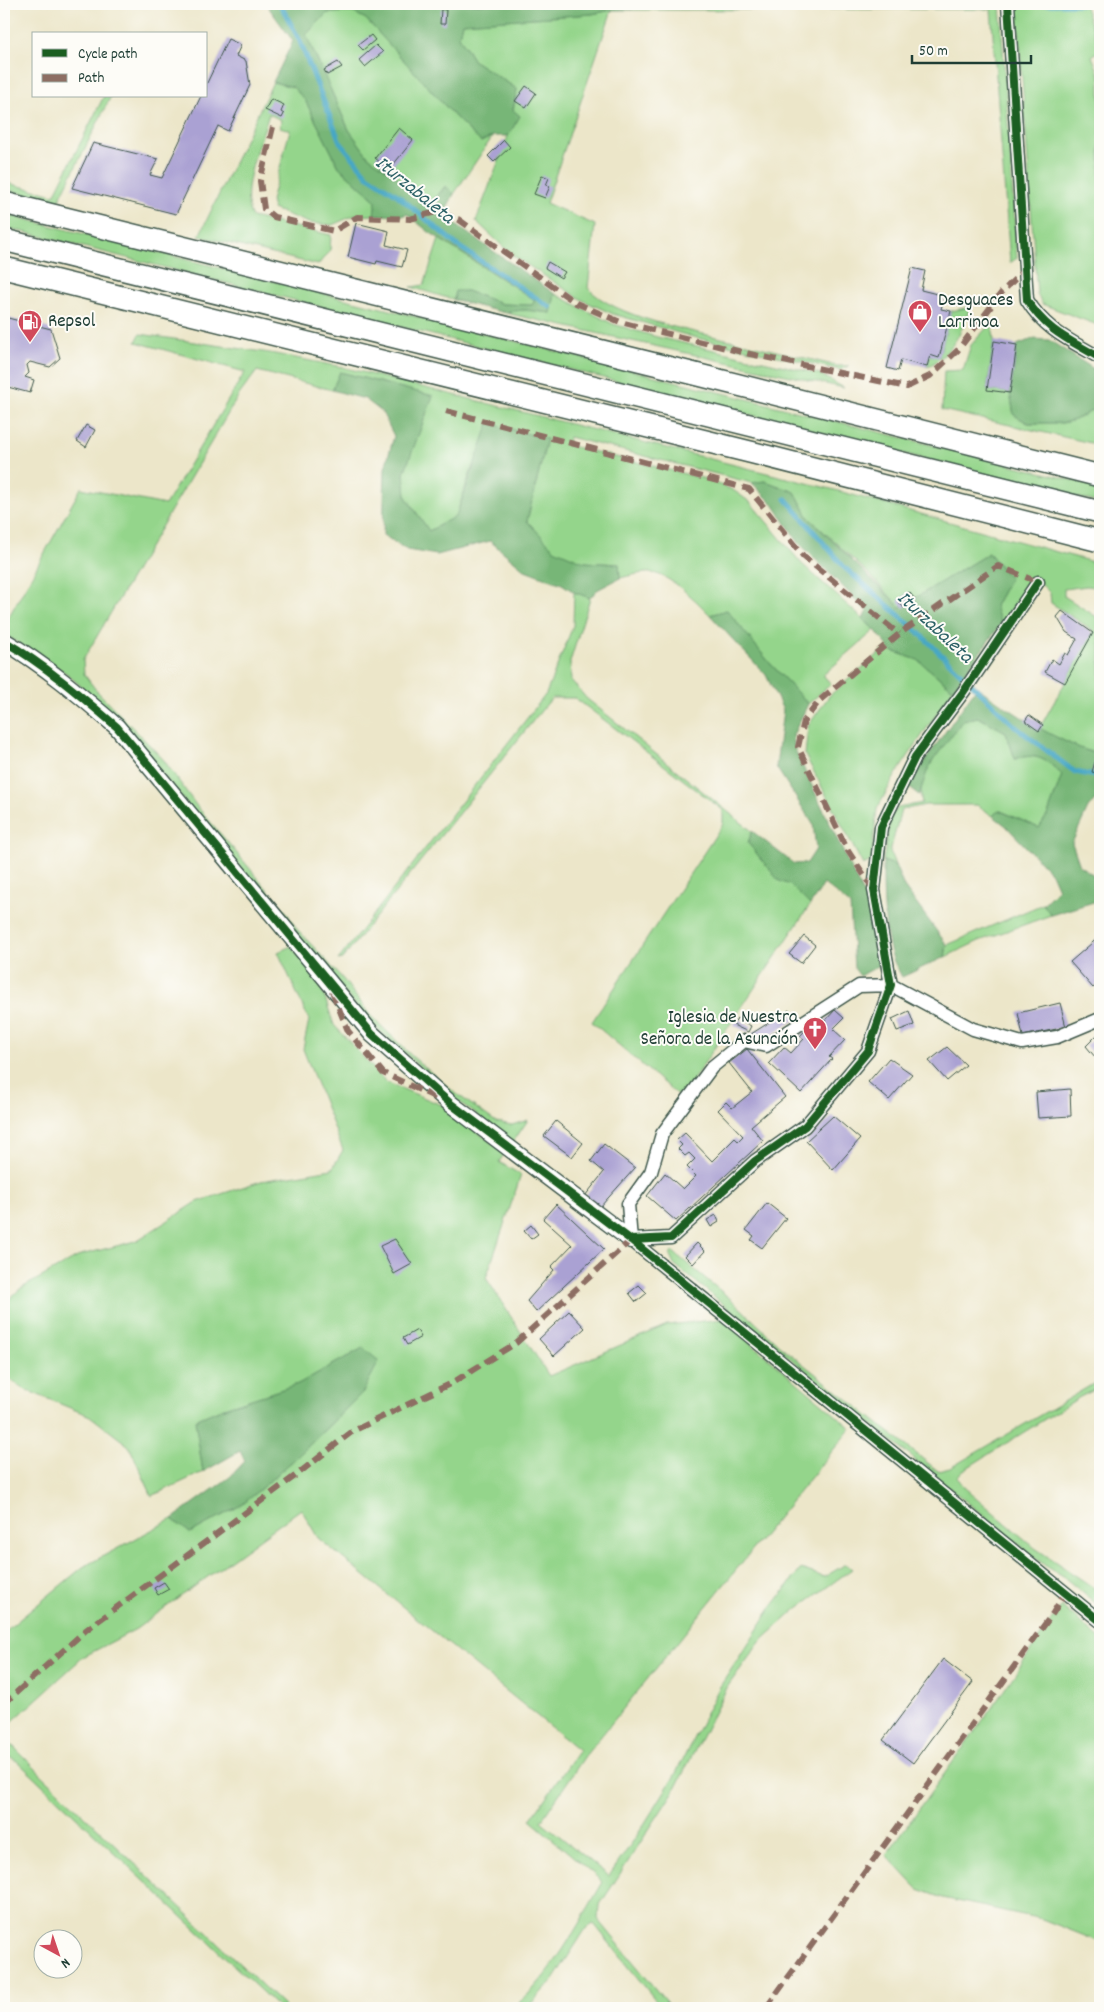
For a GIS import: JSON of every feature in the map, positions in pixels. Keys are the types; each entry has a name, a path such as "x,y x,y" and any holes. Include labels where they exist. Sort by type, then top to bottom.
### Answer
{"highway":[{"path":"4,203 691,372 1100,476"},
{"path":"4,240 1100,512"},
{"path":"4,268 754,453 1100,541"}],"street":[{"path":"1008,4 1027,300 1037,316 1051,328 1100,358"},
{"path":"632,1240 671,1238 755,1162 805,1126 868,1051 891,985 874,890 881,827 915,757 964,691 1038,582"},
{"path":"4,642 20,650 67,684 117,727 372,1034 451,1104 632,1240 1100,1620"},
{"path":"632,1240 628,1204 652,1172 662,1134 712,1067 744,1041 766,1046 859,986 891,985 972,1029 1022,1043 1057,1037 1100,1019"}],"green space":[{"path":"266,4 631,4 632,10 612,10 592,14 462,23 459,36 474,61 517,89 513,110 520,116 508,136 493,136 481,142 459,121 366,19 352,12 327,13 306,35 349,130 368,156 432,202 446,186 454,194 443,216 555,294 551,313 525,310 501,312 454,300 455,291 467,291 502,304 532,305 535,300 429,232 407,214 401,216 374,215 376,201 339,167 305,100 293,87 273,82 293,41"},
{"path":"631,4 1000,4 1017,258 1010,263 991,9 632,10"},
{"path":"1017,4 1084,4 1100,50 1092,56 1100,76 1100,326 1042,304 1037,294"},
{"path":"612,10 546,203 595,225 588,288 600,298 616,307 654,322 837,366 849,366 840,370 693,337 613,314 582,300 512,255 476,221 508,136 520,116 513,111 517,89 474,61 459,36 462,23 592,14"},
{"path":"353,12 366,19 459,121 481,142 493,136 454,194 445,186 432,203 368,156 349,130 306,35 327,13"},
{"path":"273,82 293,87 305,100 339,167 376,201 374,215 353,216 332,225 309,223 273,209 271,201 290,130 280,127 281,120 269,114 252,166 249,181 248,207 252,217 331,235 330,250 318,265 199,236"},
{"path":"103,98 110,98 58,202 4,189 4,182 54,195"},
{"path":"4,214 1100,487 1100,503 4,227"},
{"path":"439,239 535,300 532,305 502,304 467,291 455,292 454,300 411,287 424,285"},
{"path":"555,294 613,324 657,337 820,374 844,388 501,312 525,310 551,313"},
{"path":"970,307 959,334 949,349 943,356 927,367 930,355 939,357 951,311"},
{"path":"992,322 994,341 987,390 1010,393 1014,415 1028,423 1062,423 1075,420 1100,406 1100,445 942,410 944,371 963,370 971,345"},
{"path":"140,334 270,353 342,367 835,490 1100,564 1100,588 1087,586 1064,589 1064,596 1100,619 1100,755 1079,748 1039,729 1094,631 1051,603 1050,593 1034,577 1001,624 995,606 1010,578 989,553 900,607 870,575 809,518 795,492 765,481 752,483 569,437 567,445 706,479 733,490 750,502 802,564 875,630 823,675 831,684 808,704 768,661 727,610 710,615 683,590 659,575 644,573 620,578 619,564 584,562 553,549 527,521 547,439 473,465 456,516 429,531 406,497 404,473 433,396 340,372 332,390 257,371 239,395 83,660 84,674 96,690 163,759 196,805 285,910 297,929 343,979 370,1015 414,1058 454,1092 496,1122 512,1125 528,1120 513,1142 454,1098 367,1019 112,714 66,673 4,634 4,618 8,618 81,488 165,505 245,372 136,342"},
{"path":"1032,339 1049,340 1100,373 1100,406 1075,420 1062,423 1028,423 1014,415 1010,393 1017,345"},
{"path":"340,372 433,396 404,473 406,497 429,531 456,516 489,423 547,439 527,521 554,549 584,562 619,564 620,578 597,590 590,598 574,592 562,584 525,570 490,541 437,555 407,550 383,535 385,468 394,436 382,412 365,399 332,390"},
{"path":"765,481 795,492 809,518 900,607 989,553 1010,578 995,606 1001,624 953,689 918,660 892,651 875,630 863,619 867,611 799,543 773,504 752,483"},
{"path":"574,592 590,598 570,662 571,680 586,698 752,831 748,843 779,880 790,885 810,905 681,1098 592,1022 723,824 723,810 575,698 552,698 342,959 338,960 546,694 573,626"},
{"path":"727,610 768,661 808,704 793,735 795,750 867,902 880,965 860,976 854,968 850,905 824,884 810,905 790,885 779,881 748,843 752,831 794,864 807,863 816,849 813,824 776,767 783,710 766,675 710,615"},
{"path":"888,646 892,651 918,660 953,689 895,776 877,809 871,861 863,865 805,755 808,726 829,696"},
{"path":"977,687 1021,717 1051,734 1100,755 1100,794 1088,808 1072,843 1080,866 1100,879 1100,900 1051,915 1043,904 1058,889 1051,873 1005,825 993,816 998,810 1039,828 1048,814 1062,775 1051,765 1036,757 1030,756 1015,759 1006,732 978,717 963,720 929,766 919,795 907,786"},
{"path":"978,717 1006,732 1015,759 1030,756 1036,757 1051,765 1062,775 1048,814 1039,828 999,810 993,816 977,805 926,805 901,810 890,852 895,865 883,861 891,815 898,808 922,803 923,782 941,748 963,720"},
{"path":"883,861 895,865 904,887 947,945 945,957 902,977 893,959 887,936 884,911"},
{"path":"1043,904 1051,915 979,941 945,957 947,945"},
{"path":"291,946 320,983 334,1025 386,1082 444,1106 505,1153 499,1162 521,1175 486,1278 549,1376 667,1325 722,1319 851,1428 585,1756 541,1821 609,1876 675,1775 719,1688 774,1604 801,1569 824,1577 846,1564 852,1569 798,1608 760,1642 728,1686 674,1791 599,1906 598,1919 671,2008 662,2008 594,1924 587,1927 553,1980 527,2008 512,2008 526,1997 551,1967 603,1882 530,1820 579,1750 318,1538 301,1509 136,1629 83,1657 4,1729 4,1634 9,1628 83,1567 172,1519 190,1533 243,1504 296,1458 363,1392 363,1348 298,1384 221,1409 195,1420 203,1472 152,1496 129,1446 90,1416 26,1390 4,1376 4,1304 20,1289 81,1255 136,1241 197,1202 261,1181 332,1169 343,1150 303,1049 309,1020 278,952"},
{"path":"672,1251 733,1301 779,1345 938,1471 950,1468 1100,1380 1100,1387 1080,1397 962,1471 957,1477 965,1488 1035,1548 1100,1592 1100,1607 1065,1578 1048,1568 674,1264 670,1255"},
{"path":"363,1348 379,1361 363,1392 296,1458 243,1504 190,1533 172,1519 230,1477 245,1461 240,1451 203,1472 195,1420 221,1409 298,1384"},
{"path":"1061,1606 1100,1639 1100,1942 1042,1919 943,1898 918,1889 886,1855 996,1702"},
{"path":"4,1737 286,2008 279,2008 17,1761 4,1755"}],"building":[{"path":"441,9 446,10 445,24 440,24"},
{"path":"371,35 375,40 363,50 358,45"},
{"path":"228,39 241,45 236,56 246,61 250,85 228,131 218,126 176,214 72,188 93,143 158,159 150,175 162,178 200,98 208,98 208,81"},
{"path":"376,45 383,52 365,67 359,60"},
{"path":"338,62 342,67 327,75 324,70"},
{"path":"526,86 536,93 526,108 515,101"},
{"path":"271,99 284,105 281,112 284,114 282,118 265,110"},
{"path":"399,128 413,140 389,170 375,158"},
{"path":"504,140 510,147 494,162 488,156"},
{"path":"542,175 549,178 546,185 550,186 545,198 534,194"},
{"path":"356,223 389,231 386,245 407,250 402,267 377,261 376,264 348,257"},
{"path":"548,262 565,272 561,278 545,268"},
{"name":"Desguaces Larrinoa","path":"912,268 925,271 921,290 945,296 941,309 951,311 939,358 930,355 927,367 901,360 898,371 887,368"},
{"name":"Repsol","path":"4,317 51,329 60,358 50,367 30,362 27,365 29,373 25,377 34,380 30,393 4,386"},
{"path":"994,341 1017,345 1010,393 987,390"},
{"path":"86,425 95,430 86,447 77,441"},
{"path":"909,592 915,599 904,608 898,601"},
{"path":"1062,611 1093,633 1065,683 1045,672 1052,659 1059,664 1065,653 1068,655 1077,639 1066,632 1057,617"},
{"path":"1029,715 1043,725 1039,731 1025,721"},
{"path":"1095,762 1100,764 1100,774 1092,772"},
{"path":"804,936 815,945 801,963 789,954"},
{"path":"1100,936 1100,982 1093,988 1070,962"},
{"path":"1060,1003 1066,1027 1023,1036 1018,1013"},
{"path":"789,1010 795,1020 763,1040 751,1034"},
{"name":"Iglesia de Nuestra Señora de la Asunción","path":"835,1010 844,1018 833,1029 845,1040 829,1057 832,1059 801,1093 769,1063 784,1047 791,1053 804,1039 800,1036 819,1016 825,1021"},
{"path":"909,1011 914,1025 897,1031 892,1019"},
{"path":"737,1018 751,1026 748,1032 733,1025"},
{"path":"1100,1032 1100,1063 1086,1046"},
{"path":"947,1047 966,1065 947,1081 929,1061"},
{"path":"747,1049 785,1097 751,1126 763,1141 676,1221 647,1196 665,1173 683,1189 696,1176 687,1167 695,1159 689,1153 685,1156 678,1149 682,1145 677,1140 685,1133 712,1161 735,1138 738,1141 743,1136 718,1110 726,1102 732,1108 752,1092 729,1063"},
{"path":"889,1058 912,1074 889,1100 868,1082"},
{"path":"1070,1089 1071,1116 1038,1118 1036,1092"},
{"path":"833,1116 860,1139 833,1170 806,1141"},
{"path":"556,1121 583,1143 572,1157 544,1136"},
{"path":"604,1144 635,1168 600,1207 585,1196 604,1172 591,1161"},
{"path":"767,1203 786,1218 762,1248 751,1240 754,1236 746,1230"},
{"path":"556,1204 604,1249 536,1312 527,1301 554,1270 551,1267 572,1245 543,1219"},
{"path":"716,1215 719,1222 711,1227 707,1220"},
{"path":"531,1225 538,1234 531,1239 524,1231"},
{"path":"395,1239 412,1264 394,1274 380,1246"},
{"path":"697,1243 705,1251 693,1264 685,1256"},
{"path":"639,1285 647,1293 636,1302 629,1293"},
{"path":"569,1311 585,1328 554,1356 539,1339"},
{"path":"417,1330 421,1337 407,1345 403,1338"},
{"path":"164,1582 169,1589 158,1595 154,1588"},
{"path":"943,1659 973,1682 913,1763 883,1740"}],"waterway":[{"name":"Iturzabaleta","path":"280,4 299,39 340,142 368,176 396,194 458,246 550,307"},
{"path":"280,4 317,4"},
{"path":"539,4 635,4"},
{"path":"921,4 996,5"},
{"path":"1027,4 1081,4"},
{"name":"Iturzabaleta","path":"786,499 845,568 916,630 1017,728 1075,772 1100,777"}],"marked path":[{"path":"273,127 260,181 264,209 274,217 334,231 357,217 410,219 436,212 458,219 576,303 620,322 750,354 907,387 930,376 958,350 1002,292 1025,269"},
{"path":"446,411 749,489 804,557 899,634"},
{"path":"874,890 848,851 798,747 804,721 820,700 899,634 998,566 1038,582"},
{"path":"332,991 348,1031 383,1073 437,1098"},
{"path":"4,1706 8,1700 86,1630 353,1431 452,1383 516,1343 631,1240"},
{"path":"766,2008 1053,1613 1066,1591"}],"cycle path":[{"path":"1008,4 1027,300 1042,320 1059,334 1100,358"},
{"path":"631,1240 671,1238 755,1161 805,1126 868,1051 891,985 874,890 881,827 915,757 964,691 1038,582"},
{"path":"4,641 76,692 117,727 372,1034 451,1104 631,1240 1100,1621"}],"place":[{"name":"Desguaces Larrinoa","path":"920,333"},
{"name":"Repsol","path":"30,343"},
{"name":"Iglesia de Nuestra Señora de la Asunción","path":"815,1050"}]}
